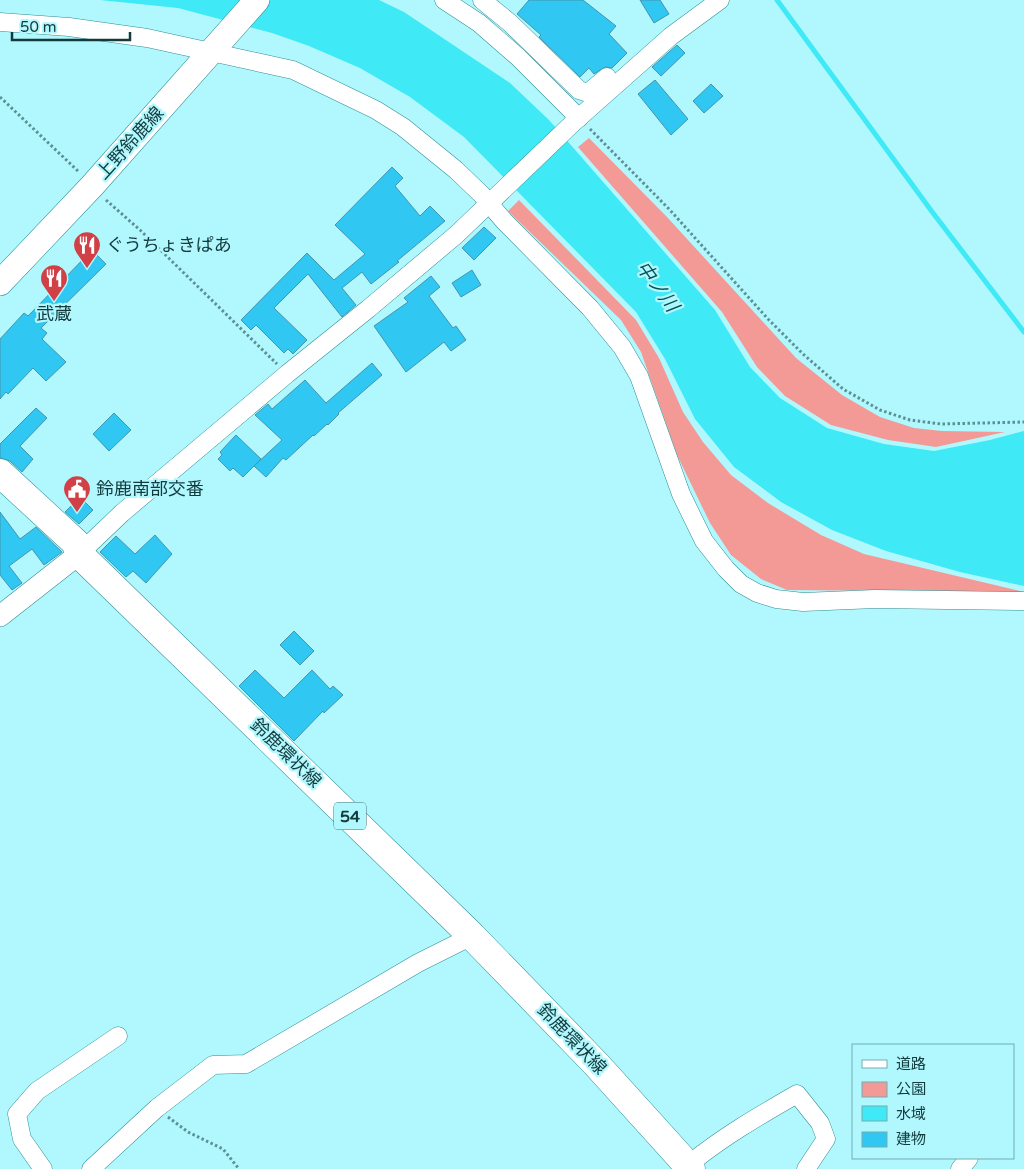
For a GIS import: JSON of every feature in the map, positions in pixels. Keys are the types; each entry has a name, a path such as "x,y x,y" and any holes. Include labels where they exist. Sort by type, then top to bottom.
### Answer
{"main road":[{"name":"上野鈴鹿線","path":"0,283 92,186 256,0"},
{"name":"鈴鹿環状線","path":"0,473 76,544 79,554 472,936 597,1065 690,1167"}],"street":[{"path":"444,0 472,18 518,57 576,120"},
{"path":"458,0 466,7 472,18"},
{"path":"482,0 510,23 579,90 588,93 594,90 660,30 698,5 720,0"},
{"path":"0,616 79,554 122,513 456,235 488,199 671,36 698,5"},
{"path":"0,22 69,27 147,38 197,50 213,49 293,70 376,110 403,127 488,199 590,308 622,347 639,376 681,494 697,528 715,557 741,584 757,593 776,600 803,602 875,599 1024,601"},
{"path":"91,1169 156,1108 214,1065 246,1064 418,963 472,936"},
{"path":"43,1169 22,1138 17,1114 37,1091 118,1036"},
{"path":"690,1167 715,1143 747,1122 797,1094 820,1123 826,1139 806,1169"},
{"path":"960,1169 968,1159"}],"path":[{"path":"0,97 140,230 287,374"},
{"path":"576,120 669,209 768,319 803,354 843,389 880,410 910,420 940,424 1024,422"},
{"path":"156,1108 188,1132 223,1150 239,1169"}],"green space":[{"path":"589,138 667,217 796,358 842,395 880,417 914,428 942,431 1005,432 936,447 888,440 831,425 785,396 757,367 722,312 578,147"},
{"path":"519,200 636,320 659,358 683,412 703,442 731,475 768,503 821,535 864,554 1024,592 787,590 761,579 731,555 710,523 677,455 641,352 621,320 508,211"}],"water":[{"name":"中ノ川","path":"100,0 379,0 404,12 510,83 549,120 715,310 750,367 780,398 827,428 884,444 934,451 1024,431 1024,586 960,572 886,551 832,530 781,502 734,467 695,419 665,359 636,312 464,137 410,97 360,68 309,46 272,33 178,8"}],"building":[{"path":"529,0 583,0 616,26 609,34 627,53 612,68 605,67 594,74 589,68 580,77 539,37 541,35 517,14"},
{"path":"640,0 660,0 669,14 654,23"},
{"path":"677,45 685,53 661,76 652,67"},
{"path":"655,80 688,119 671,135 638,94"},
{"path":"711,84 723,96 704,113 693,101"},
{"path":"392,167 403,178 395,186 420,216 430,206 445,221 371,284 362,272 342,288 356,305 342,317 308,274 274,308 307,340 293,354 288,349 284,353 256,325 251,330 241,320 307,253 334,280 365,254 335,225"},
{"path":"484,227 496,238 474,260 462,248"},
{"path":"92,250 106,264 41,328 47,333 42,339 66,362 46,381 33,368 8,394 6,392 0,399 0,339 24,313 28,316"},
{"path":"472,270 481,285 461,297 452,283"},
{"path":"431,276 440,287 429,296 453,328 456,326 466,340 451,351 444,342 406,372 374,326 408,302 404,298"},
{"path":"372,363 382,375 338,413 328,425 313,435 286,460 283,458 266,477 254,466 282,440 255,415 268,404 272,409 305,380 326,403"},
{"path":"36,408 47,418 20,446 33,459 22,472 10,461 0,458 0,444"},
{"path":"114,413 131,430 109,451 93,434"},
{"path":"236,435 261,459 243,477 233,468 230,471 218,459 222,455 220,452"},
{"name":"鈴鹿南部交番","path":"80,497 93,510 79,524 65,512"},
{"path":"0,512 20,539 36,527 62,552 44,565 32,549 9,566 22,583 12,590 0,575"},
{"path":"155,535 172,554 146,583 133,571 126,577 100,552 116,536 135,554"},
{"path":"294,631 314,651 300,665 280,645"},
{"path":"255,670 284,698 312,670 330,689 333,686 343,695 324,713 323,711 294,741 239,686"}],"waterway":[{"path":"777,0 933,213 1024,332"}],"place":[{"name":"ぐうちょきぱあ","path":"87,269"},
{"name":"武蔵","path":"54,302"},
{"name":"鈴鹿南部交番","path":"77,513"}]}
